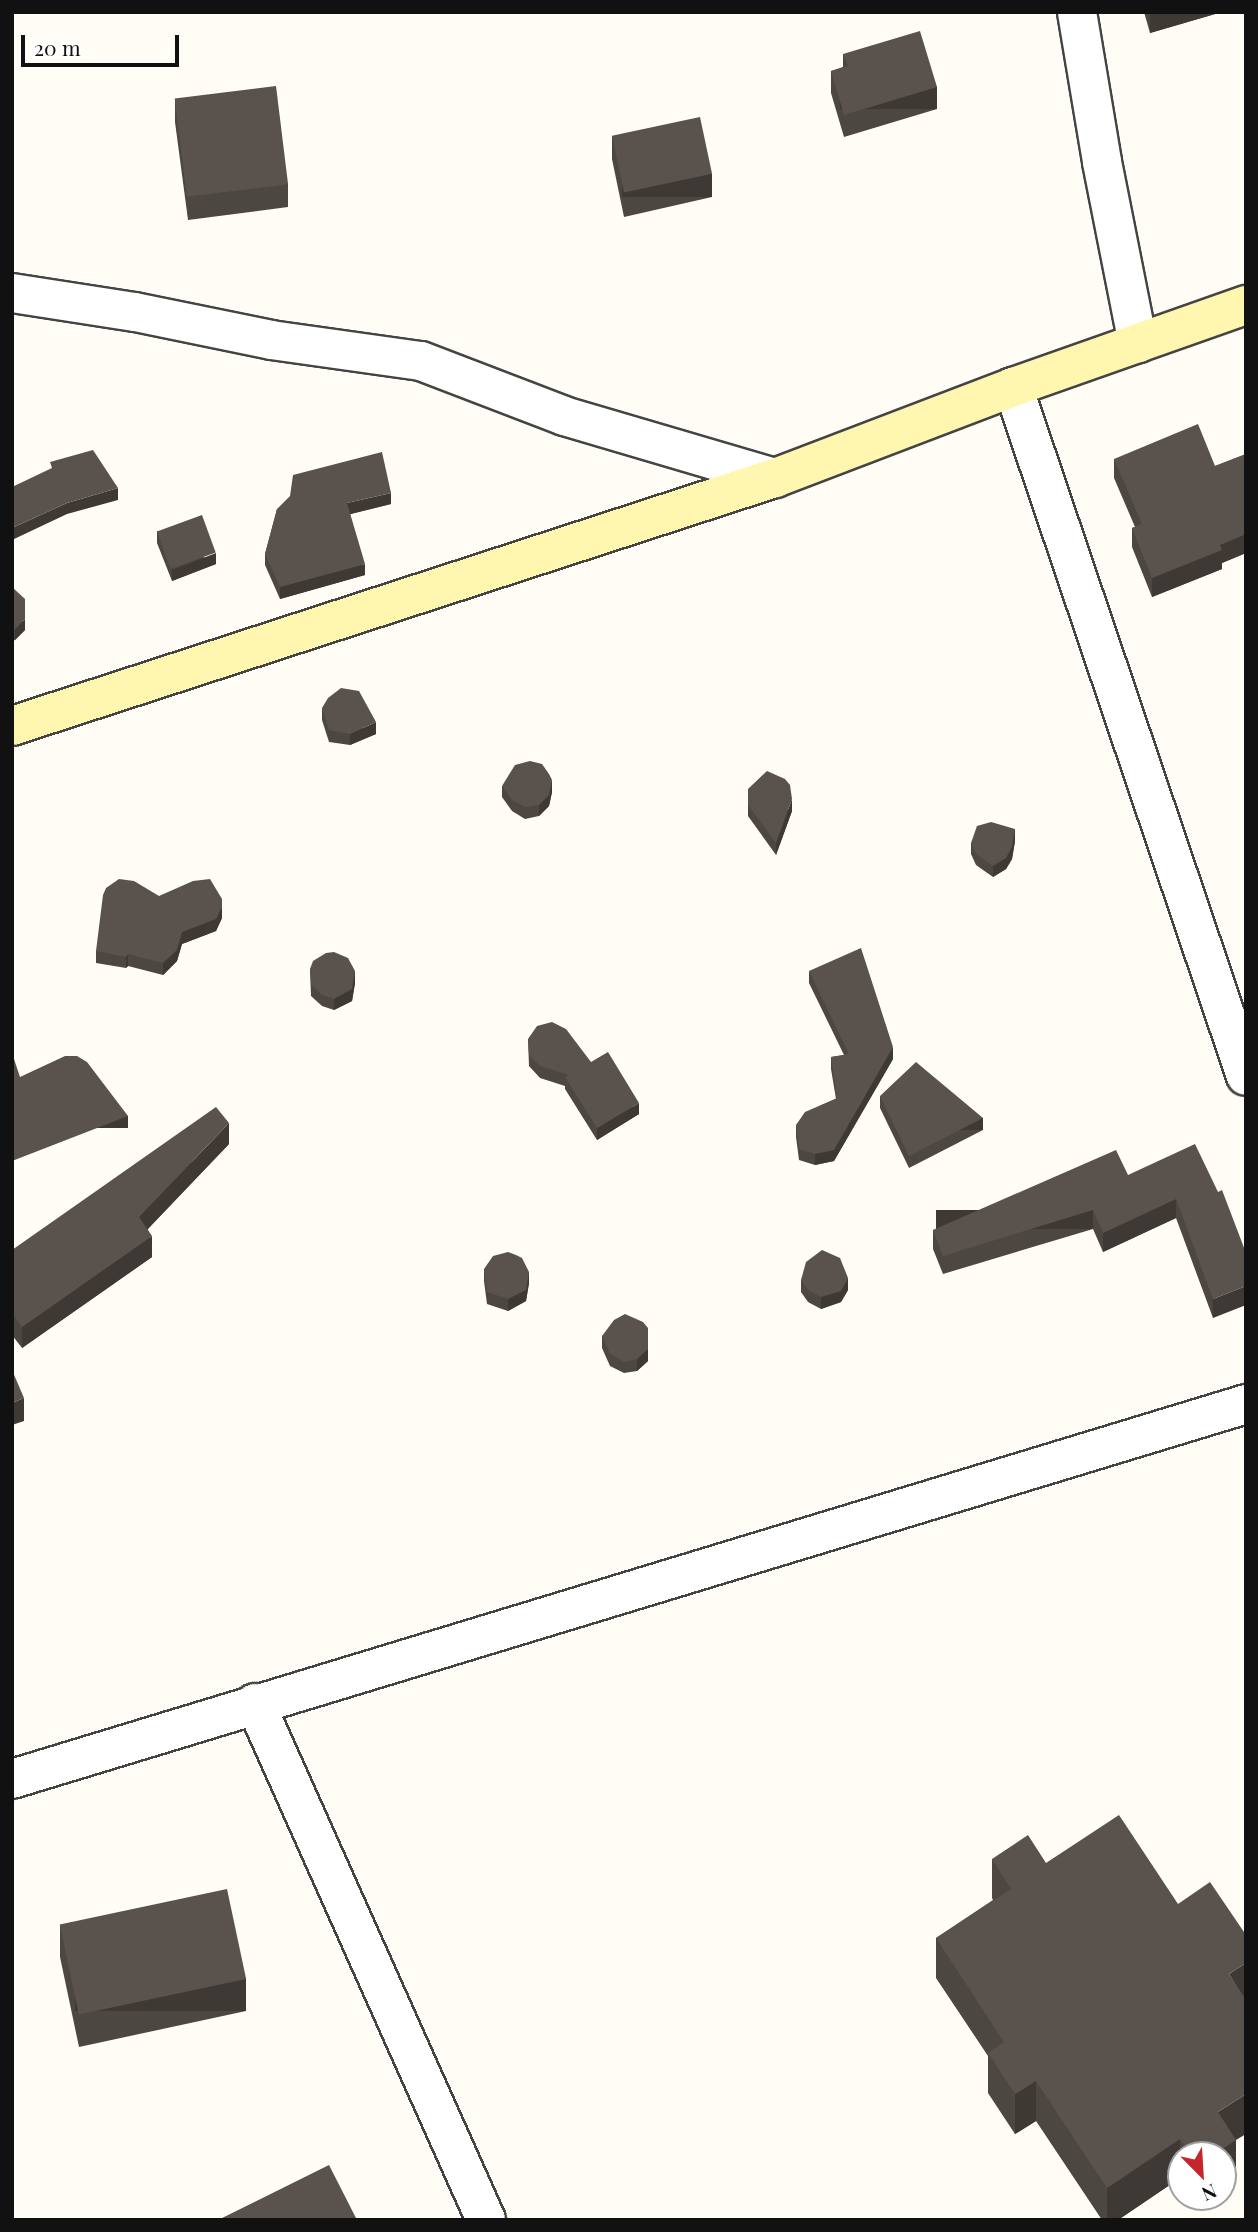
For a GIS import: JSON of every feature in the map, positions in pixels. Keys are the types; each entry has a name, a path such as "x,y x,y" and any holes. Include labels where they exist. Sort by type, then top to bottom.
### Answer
{"main road":[{"path":"12,726 775,478 1013,387 1246,305"}],"street":[{"path":"1077,12 1102,162 1138,343"},
{"path":"12,293 135,312 271,340 421,361 564,416 775,478"},
{"path":"1013,387 1246,1076"},
{"path":"12,1779 1246,1404"},
{"path":"255,1703 486,2220"}],"building":[{"path":"920,31 937,87 844,115 831,71 848,66 843,54"},
{"path":"276,86 288,184 187,197 175,98"},
{"path":"700,117 712,174 624,192 612,136"},
{"path":"1198,424 1215,466 1246,454 1246,534 1220,545 1222,550 1152,578 1132,528 1142,524 1114,459"},
{"path":"93,450 118,488 67,503 12,528 12,487 52,468 50,462"},
{"path":"382,452 391,493 347,503 365,564 280,587 265,554 277,509 290,496 293,475"},
{"path":"202,515 216,553 171,569 157,531"},
{"path":"12,587 25,599 25,619 15,629 12,629"},
{"path":"341,688 359,691 376,722 350,734 329,730 322,708 328,698"},
{"path":"530,761 542,764 552,780 549,795 539,805 525,807 512,800 502,786 515,765"},
{"path":"767,771 785,779 790,785 792,799 776,843 748,805 748,789"},
{"path":"991,822 1015,829 1012,847 1006,858 993,866 976,854 971,843 977,826"},
{"path":"119,879 134,881 159,896 193,881 210,879 222,899 222,907 216,919 182,932 177,950 163,963 128,954 126,957 96,951 103,895 106,888"},
{"path":"861,948 893,1047 834,1150 815,1154 799,1149 796,1125 805,1112 837,1098 831,1057 849,1054 809,971"},
{"path":"334,952 348,958 355,971 352,989 334,999 322,995 311,984 310,969 313,961 326,953"},
{"path":"552,1022 566,1029 591,1062 608,1052 639,1103 597,1128 565,1077 569,1075 540,1066 529,1055 528,1039 537,1026"},
{"path":"65,1056 77,1056 87,1062 128,1116 12,1161 12,1060 14,1059 20,1077"},
{"path":"916,1062 983,1118 909,1156 880,1096"},
{"path":"216,1107 229,1123 139,1217 152,1236 22,1327 12,1313 12,1250"},
{"path":"1195,1144 1218,1192 1222,1190 1246,1253 1246,1286 1213,1299 1176,1199 1103,1233 1093,1210 943,1256 933,1230 1116,1150 1128,1175"},
{"path":"822,1250 840,1258 848,1278 841,1291 821,1297 808,1290 801,1280 806,1262"},
{"path":"508,1252 522,1258 529,1272 526,1290 508,1299 487,1292 484,1269 493,1256"},
{"path":"625,1314 643,1322 648,1328 648,1349 637,1359 624,1362 610,1354 602,1336 614,1320"},
{"path":"12,1370 24,1398 12,1403"},
{"path":"1119,1815 1178,1904 1210,1882 1246,1935 1246,1963 1229,1974 1246,2000 1246,2094 1218,2112 1236,2140 1167,2141 1167,2148 1107,2188 1036,2081 1015,2094 988,2053 1004,2042 936,1938 1011,1889 992,1859 1028,1835 1046,1863"},
{"path":"227,1889 246,1979 79,2015 60,1925"},
{"path":"329,2165 357,2220 218,2220"}]}
